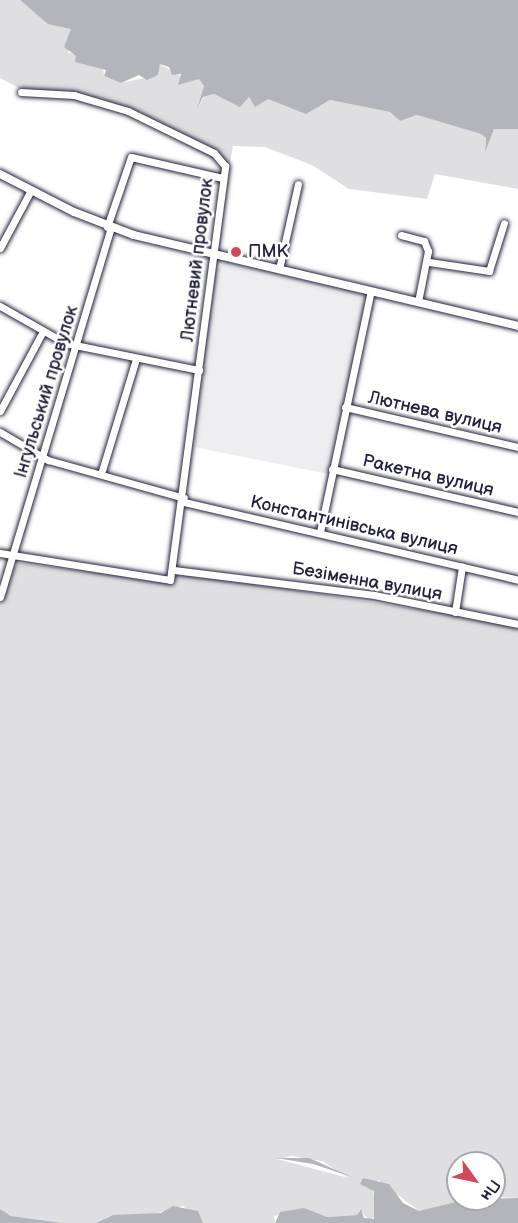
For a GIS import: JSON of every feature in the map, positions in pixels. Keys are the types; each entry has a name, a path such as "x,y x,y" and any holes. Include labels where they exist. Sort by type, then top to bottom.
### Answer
{"street":[{"name":"Лютневий провулок","path":"14,556 170,580 174,570 184,500 225,166 214,153 144,117 74,94 21,92"},
{"name":"Інгульський провулок","path":"0,597 131,157 223,178"},
{"path":"0,174 109,228 213,255 518,326"},
{"path":"279,269 298,184"},
{"path":"0,248 31,190"},
{"path":"429,262 489,271 504,223"},
{"path":"401,234 424,241 429,262 418,302"},
{"path":"320,532 371,291"},
{"path":"0,306 43,331 76,345 199,370"},
{"path":"0,411 43,331"},
{"path":"101,474 136,359"},
{"name":"Лютнева вулиця","path":"345,407 518,447"},
{"name":"Константинівська вулиця","path":"0,432 42,456 184,500 518,580"},
{"name":"Ракетна вулиця","path":"332,469 518,512"},
{"path":"0,553 14,556"},
{"path":"454,612 462,567"},
{"name":"Безіменна вулиця","path":"174,570 374,595 518,624"}],"shaded area":[{"path":"0,0 20,0 48,23 66,25 71,29 68,52 103,67 104,76 121,83 158,75 160,64 185,79 199,79 204,86 198,108 204,97 214,94 240,106 249,97 268,99 306,113 330,100 390,112 400,121 417,115 481,134 486,138 485,153 494,129 518,129 518,189 435,174 427,199 349,189 312,165 265,147 233,146 229,167 126,113 62,95 19,93 21,89 0,78"},
{"path":"20,0 518,0 518,129 494,129 485,153 486,138 481,134 417,115 400,121 390,112 330,100 306,114 268,99 255,107 249,97 240,107 214,94 203,97 197,109 204,86 199,79 178,85 181,74 172,75 169,67 160,64 158,75 147,80 139,75 121,83 104,76 106,70 75,62 76,56 64,47 71,29 48,24"},
{"path":"225,262 367,294 328,474 194,447 215,271"},
{"path":"17,563 173,582 179,572 518,625 518,1198 506,1198 506,1151 446,1151 446,1206 419,1211 378,1180 373,1188 376,1216 369,1221 360,1209 357,1215 327,1217 303,1211 274,1216 275,1223 203,1223 183,1206 150,1215 113,1215 96,1223 63,1223 11,1216 0,1209 0,603","holes":["292,1156 322,1161 349,1178 277,1159"]},
{"path":"276,1158 309,1158 352,1177 313,1164"},
{"path":"363,1178 389,1184 403,1203 419,1211 446,1204 446,1211 506,1211 506,1198 518,1198 518,1223 275,1223 280,1212 304,1208 327,1217 357,1215 361,1209 364,1218 374,1219 374,1191 360,1184"},
{"path":"173,1206 198,1211 203,1223 96,1223 113,1215 161,1213"},
{"path":"0,1209 11,1216 63,1223 0,1223"}],"place":[{"name":"ПМК","path":"236,252"}]}
